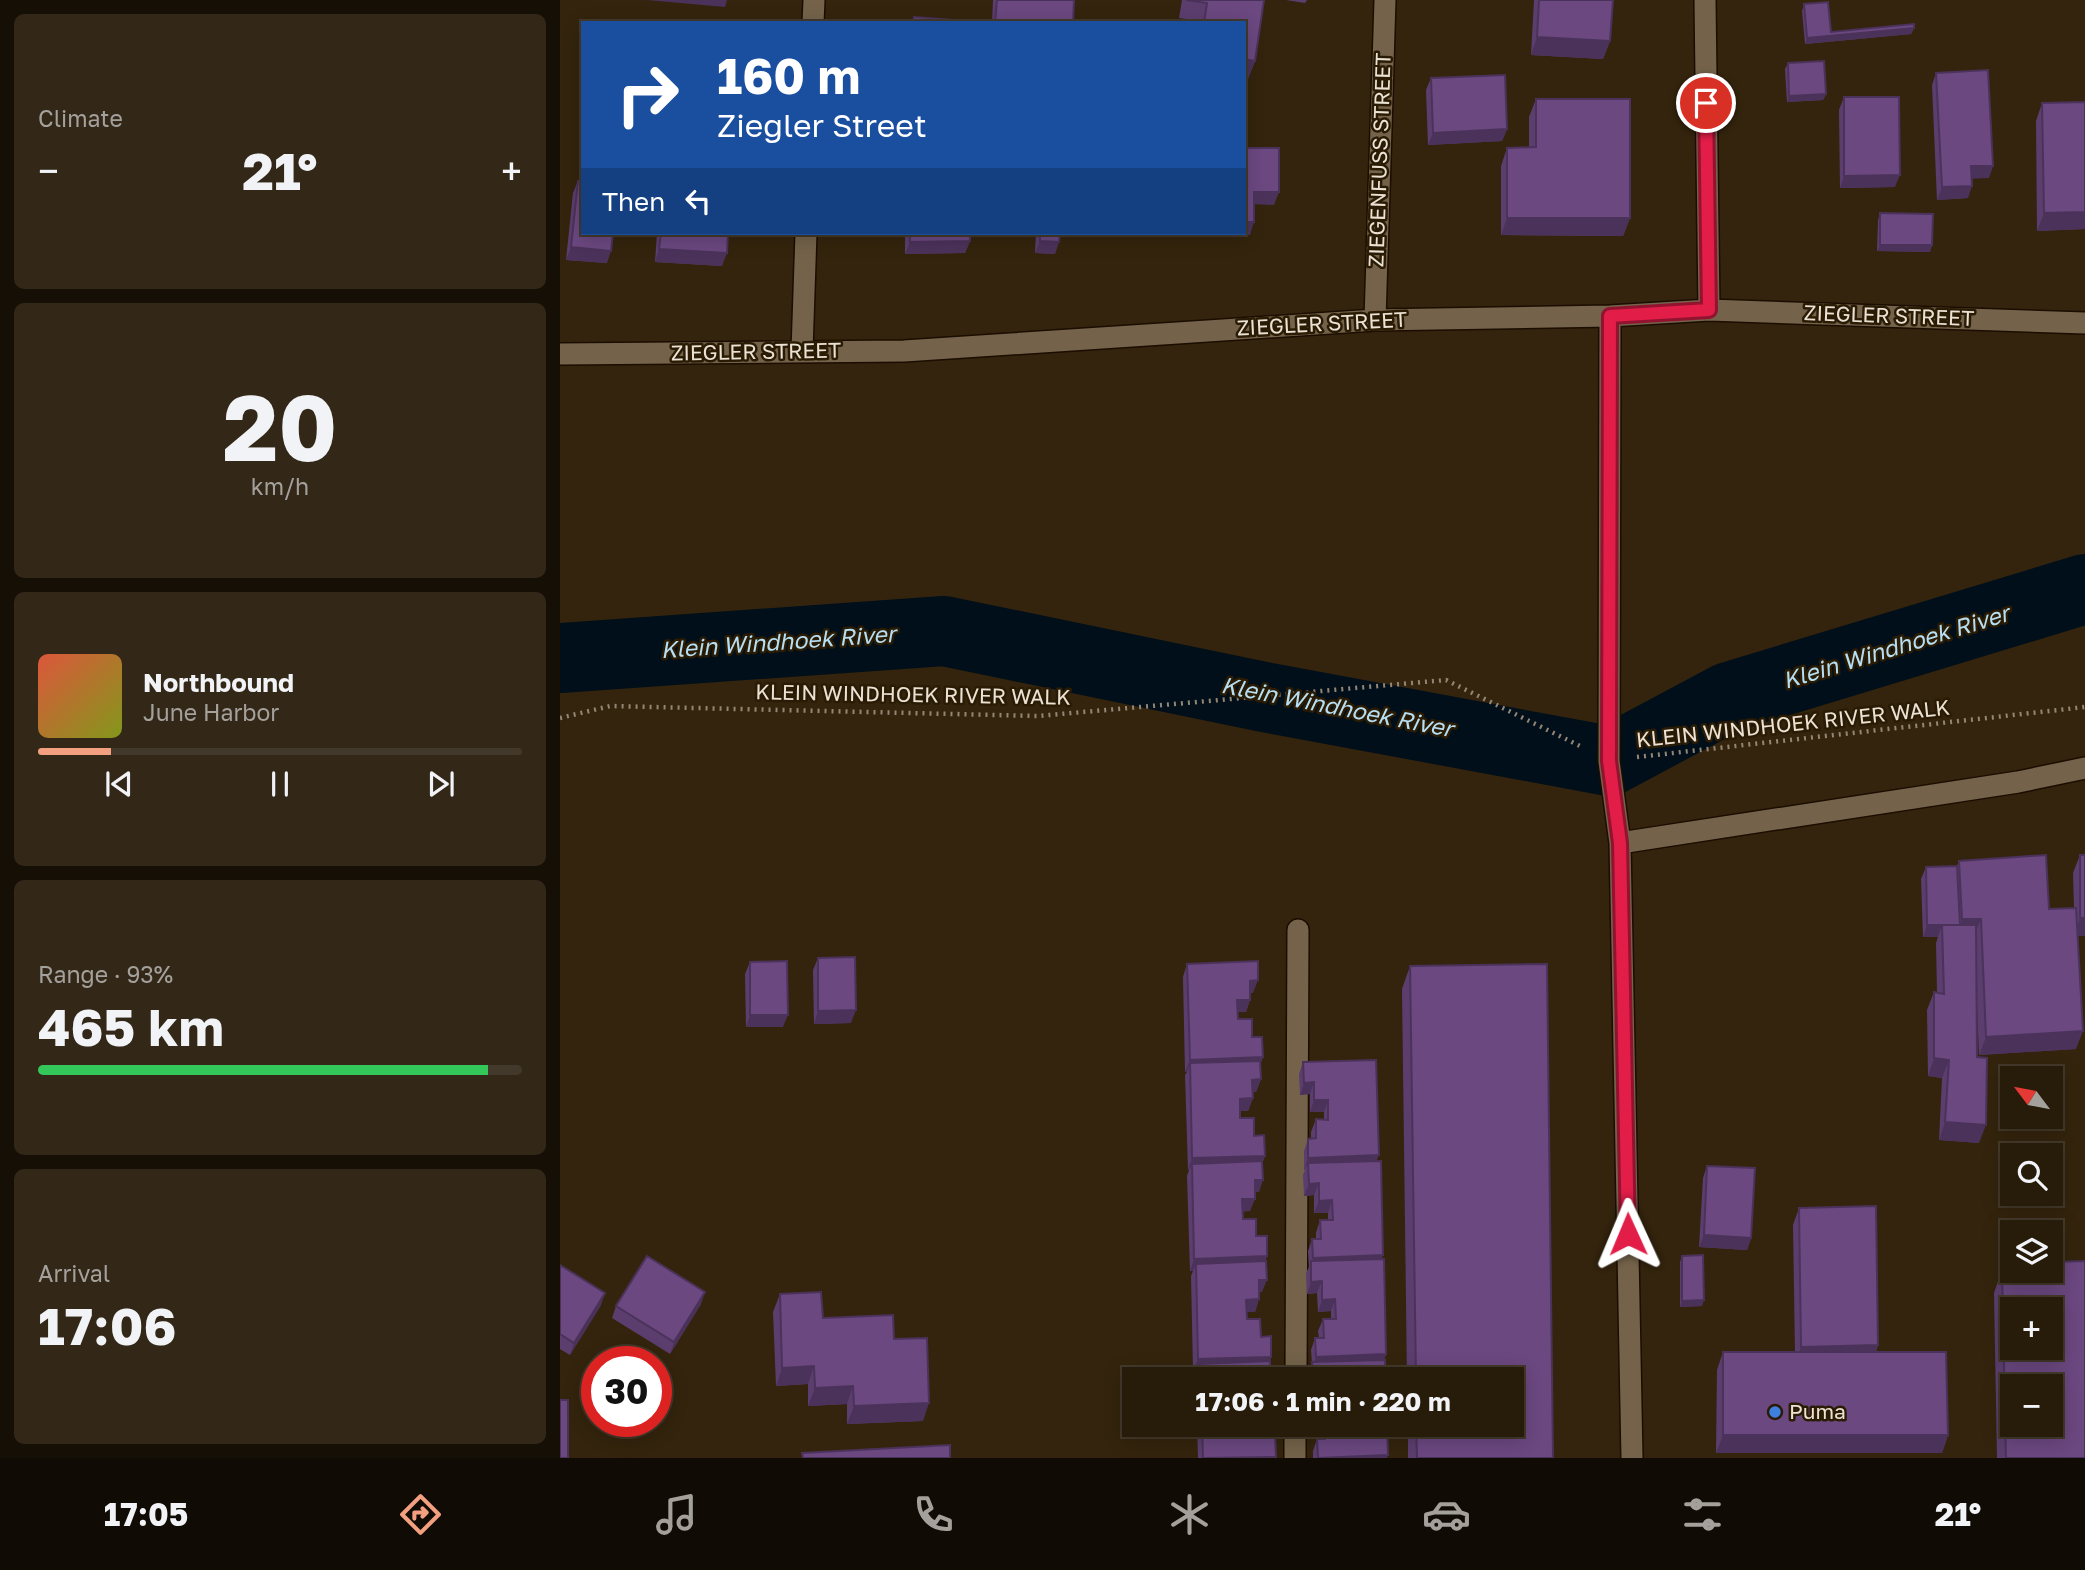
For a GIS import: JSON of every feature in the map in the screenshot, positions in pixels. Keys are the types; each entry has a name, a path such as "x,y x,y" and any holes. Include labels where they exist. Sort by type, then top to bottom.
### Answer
{"street":[{"path":"814,0 814,21"},
{"name":"ZIEGENFUSS STREET","path":"1375,320 1385,0"},
{"path":"1705,0 1709,310"},
{"path":"802,351 806,235"},
{"name":"ZIEGLER STREET","path":"560,354 904,351 1375,320 1610,316 1709,310 2085,323"},
{"path":"1610,316 1609,761 1620,843 1632,1458"},
{"path":"1620,843 2018,782 2085,768"},
{"path":"1296,1367 1298,930"},
{"path":"1295,1437 1295,1458"}],"path":[{"name":"KLEIN WINDHOEK RIVER WALK","path":"560,718 610,706 1038,716 1446,680 1609,761 2085,707"}],"building":[{"path":"997,0 1074,0 1073,21 995,21"},
{"path":"1186,0 1264,0 1255,61 1246,59 1246,21 1204,21 1207,3"},
{"path":"1539,0 1613,0 1610,41 1537,37"},
{"path":"1828,2 1831,32 1914,24 1914,28 1807,38 1804,4"},
{"path":"914,17 967,21 913,21"},
{"path":"1824,61 1826,94 1789,96 1788,63"},
{"path":"1988,70 1993,166 1971,166 1972,186 1942,187 1936,73"},
{"path":"1505,75 1507,129 1433,133 1431,78"},
{"path":"1844,97 1899,97 1900,175 1844,176"},
{"path":"1536,99 1630,99 1630,218 1507,218 1507,148 1536,147"},
{"path":"2085,102 2085,212 2044,213 2042,103"},
{"path":"1246,148 1279,148 1279,192 1254,192 1254,222 1246,222"},
{"path":"578,181 581,182 581,235 613,235 611,251 571,247"},
{"path":"1880,213 1933,214 1932,245 1880,245"},
{"path":"661,235 728,235 727,253 659,249"},
{"path":"910,235 970,235 970,241 910,242"},
{"path":"1040,235 1060,235 1059,242 1040,241"},
{"path":"2046,855 2049,909 2076,908 2083,1031 1986,1037 1981,919 1962,919 1959,861"},
{"path":"2080,855 2085,855 2085,918 2080,918"},
{"path":"1957,866 1960,925 1927,925 1926,867"},
{"path":"1942,925 1976,925 1977,1057 1987,1058 1986,1125 1945,1122 1949,1060 1934,1058 1934,992 1944,994"},
{"path":"855,957 856,1010 818,1011 818,958"},
{"path":"787,961 788,1015 750,1015 750,962"},
{"path":"1258,961 1258,980 1250,981 1250,1000 1237,1000 1238,1019 1252,1019 1252,1037 1262,1037 1263,1057 1190,1060 1187,964"},
{"path":"1547,964 1553,1458 1417,1458 1416,1437 1524,1437 1524,1367 1416,1367 1410,966"},
{"path":"1376,1060 1379,1155 1308,1158 1308,1139 1316,1138 1316,1119 1328,1120 1328,1100 1314,1100 1314,1082 1304,1083 1303,1062"},
{"path":"1260,1061 1261,1079 1252,1080 1253,1098 1240,1099 1240,1118 1254,1118 1254,1136 1264,1135 1265,1156 1192,1158 1190,1063"},
{"path":"1262,1161 1263,1180 1255,1180 1255,1199 1242,1199 1243,1219 1256,1219 1256,1236 1267,1236 1267,1256 1194,1259 1192,1164"},
{"path":"1381,1161 1383,1255 1313,1258 1312,1239 1321,1239 1320,1220 1333,1220 1332,1200 1319,1201 1319,1183 1309,1184 1308,1163"},
{"path":"1707,1166 1755,1168 1751,1238 1704,1235"},
{"path":"1876,1206 1878,1345 1801,1347 1799,1208"},
{"path":"1703,1255 1704,1300 1682,1301 1682,1256"},
{"path":"647,1256 705,1292 674,1342 616,1306"},
{"path":"1384,1259 1386,1354 1316,1357 1315,1338 1324,1338 1323,1319 1336,1319 1335,1299 1322,1300 1322,1281 1311,1282 1311,1261"},
{"path":"1266,1261 1267,1280 1259,1280 1259,1299 1246,1300 1247,1319 1260,1319 1261,1337 1271,1336 1271,1357 1198,1359 1196,1264"},
{"path":"2085,1261 2085,1458 2006,1458 2006,1437 2063,1437 2063,1374 2004,1374 2004,1360 2063,1360 2063,1297 2003,1297 2002,1283 2063,1283 2063,1262"},
{"path":"560,1265 605,1293 574,1343 560,1334"},
{"path":"821,1292 823,1318 893,1315 894,1339 927,1338 929,1403 854,1406 853,1386 815,1388 814,1366 782,1368 780,1294"},
{"path":"1723,1352 1946,1352 1948,1435 1723,1435"},
{"path":"1385,1360 1385,1367 1312,1367 1312,1362"},
{"path":"1270,1361 1270,1367 1200,1367 1200,1364"},
{"path":"560,1400 568,1400 568,1458 560,1458"},
{"path":"1202,1437 1275,1437 1276,1457 1203,1458"},
{"path":"1387,1437 1388,1455 1318,1458 1317,1439"},
{"path":"950,1445 950,1458 803,1458 802,1453"}],"waterway":[{"name":"Klein Windhoek River","path":"560,658 944,631 1264,697 1609,761 1729,697 2085,589"}],"place":[{"name":"Puma","path":"1775,1412"}],"route":[{"path":"1628,1234 1620,843 1609,761 1610,316 1709,310 1706,103"}]}
